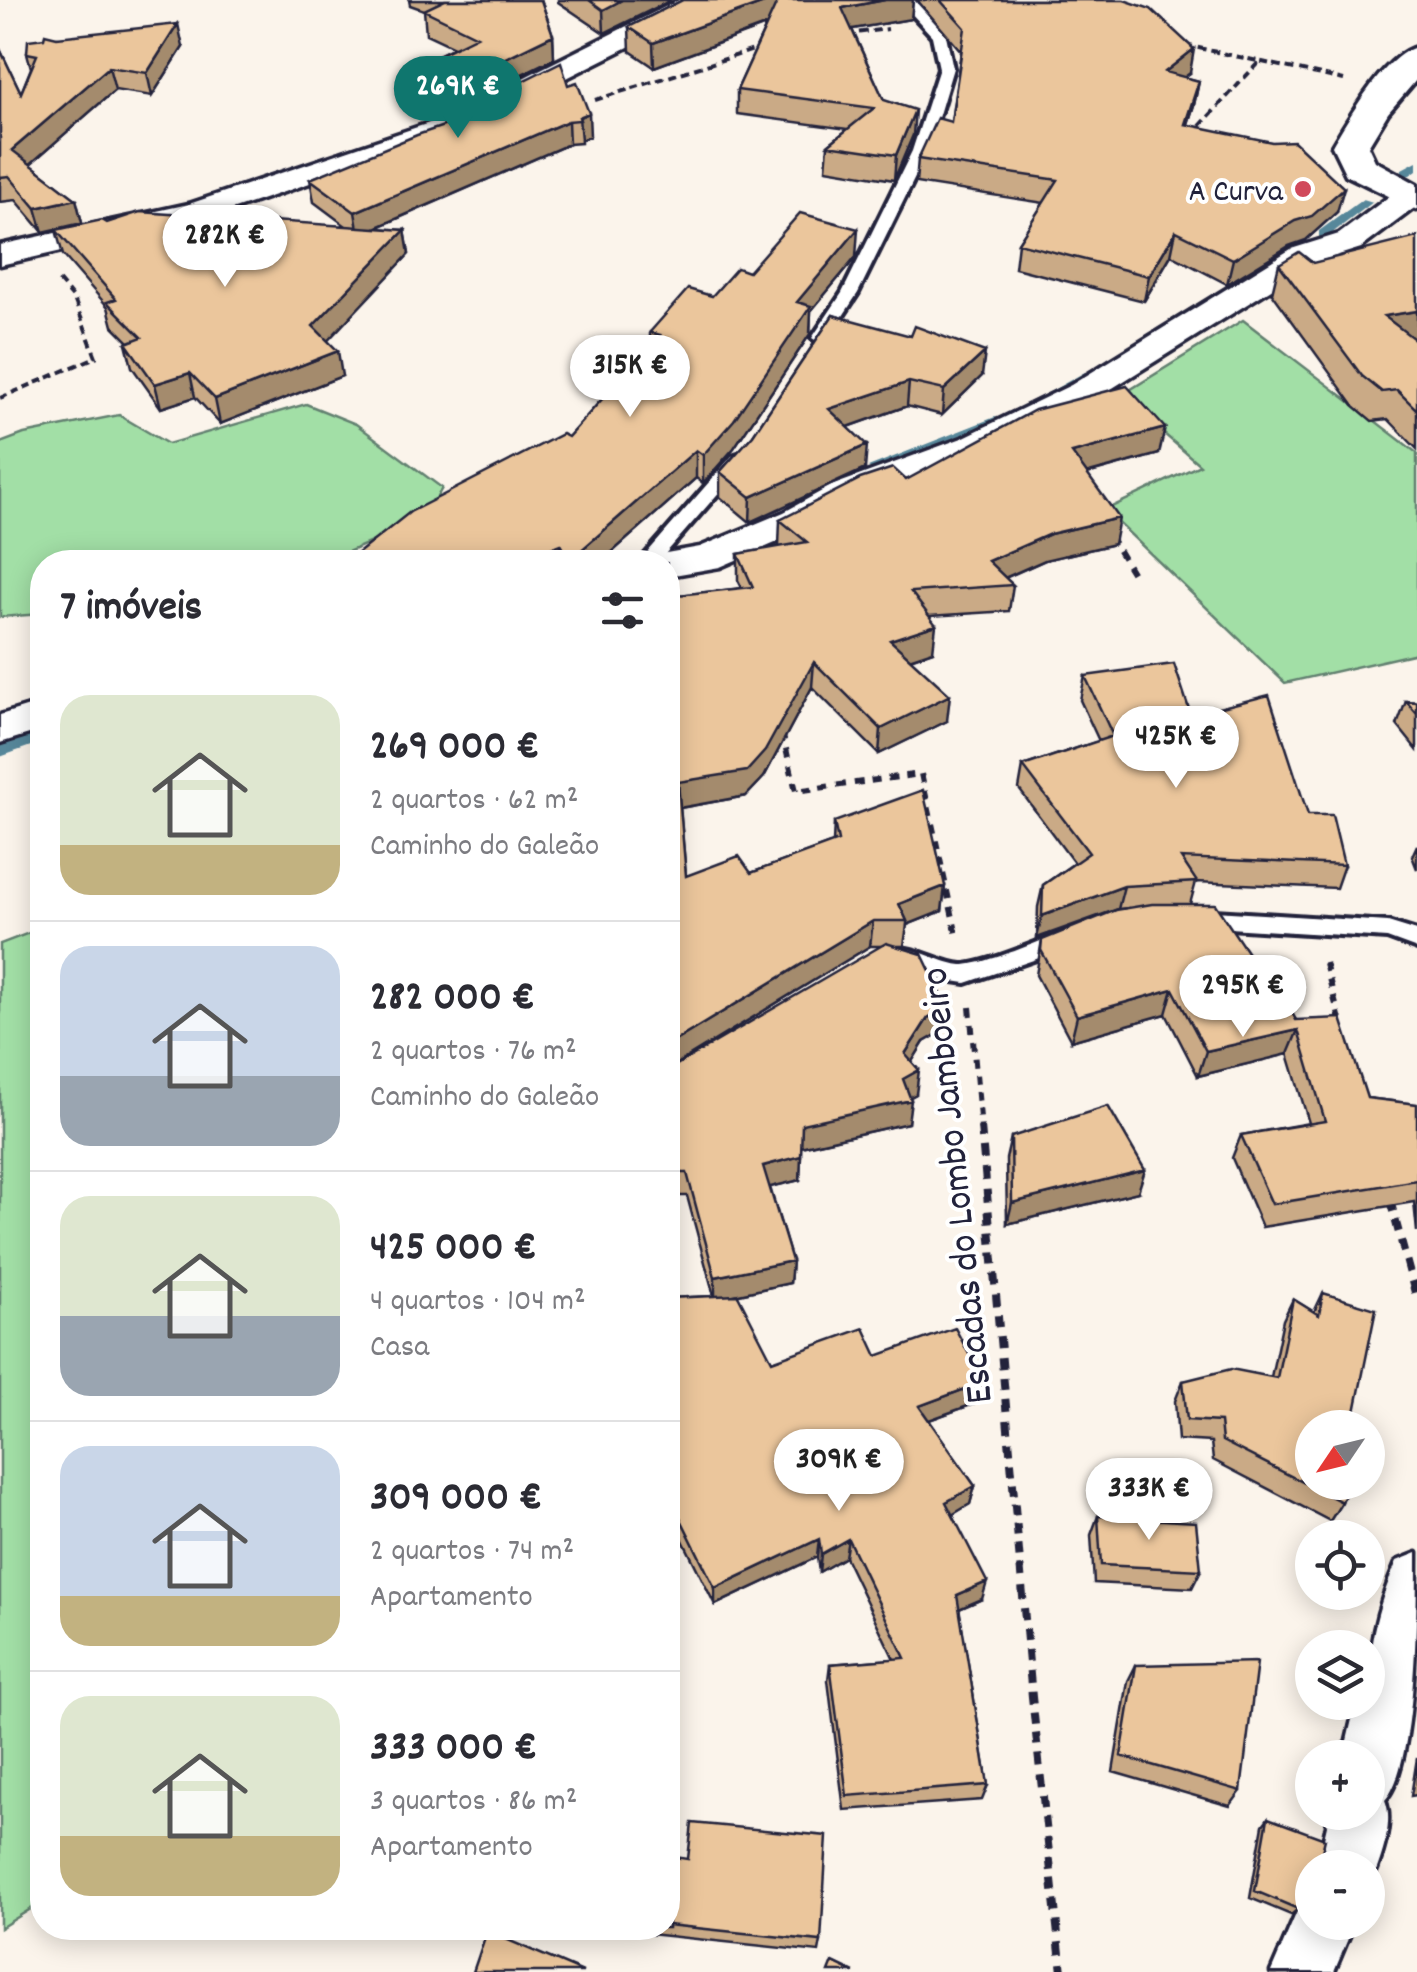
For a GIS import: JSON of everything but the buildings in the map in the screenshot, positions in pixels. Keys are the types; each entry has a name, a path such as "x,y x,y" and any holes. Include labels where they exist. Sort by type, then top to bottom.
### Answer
{"main road":[{"path":"1413,198 1374,178 1352,157 1350,146 1373,108 1417,57"}],"street":[{"path":"15,252 197,211 452,126 700,0"},
{"path":"680,562 707,558 797,520 844,494 975,446 1083,392 1302,256 1350,240 1413,198"},
{"path":"0,729 30,720"},
{"path":"1376,1740 1406,1606 1417,1580"},
{"path":"1302,1972 1316,1940"}],"lane":[{"path":"807,357 850,292 920,152 946,68 938,35 906,0"},
{"path":"658,550 754,438"},
{"path":"1176,918 1388,930 1417,940"},
{"path":"880,954 903,956 933,969 966,974 1092,931"}],"path":[{"path":"829,37 929,25"},
{"path":"1185,45 1347,81 1345,100 1373,108"},
{"path":"578,105 776,46"},
{"path":"1200,126 1260,61"},
{"path":"0,398 96,357 74,300 15,252"},
{"path":"1104,526 1133,574"},
{"name":"Escadas do Lombo Jamboeiro","path":"778,718 796,791 921,774 966,974 1035,1732 1062,1972"},
{"path":"1314,925 1345,1037"},
{"path":"1386,1187 1417,1300"}],"green space":[{"path":"1243,320 1417,453 1417,653 1285,683 1105,510 1200,465 1120,396"},
{"path":"306,404 356,424 442,488 424,520 353,550 30,550 30,615 0,617 0,443 24,434 119,415 168,444"},
{"path":"30,933 30,1909 0,1928 0,944"}],"waterway":[{"path":"1406,172 1417,165"},
{"path":"1323,234 1367,202"},
{"path":"1035,404 1085,376"},
{"path":"875,467 995,421"},
{"path":"0,751 30,740"}],"place":[{"name":"A Curva","path":"1303,189"}]}
